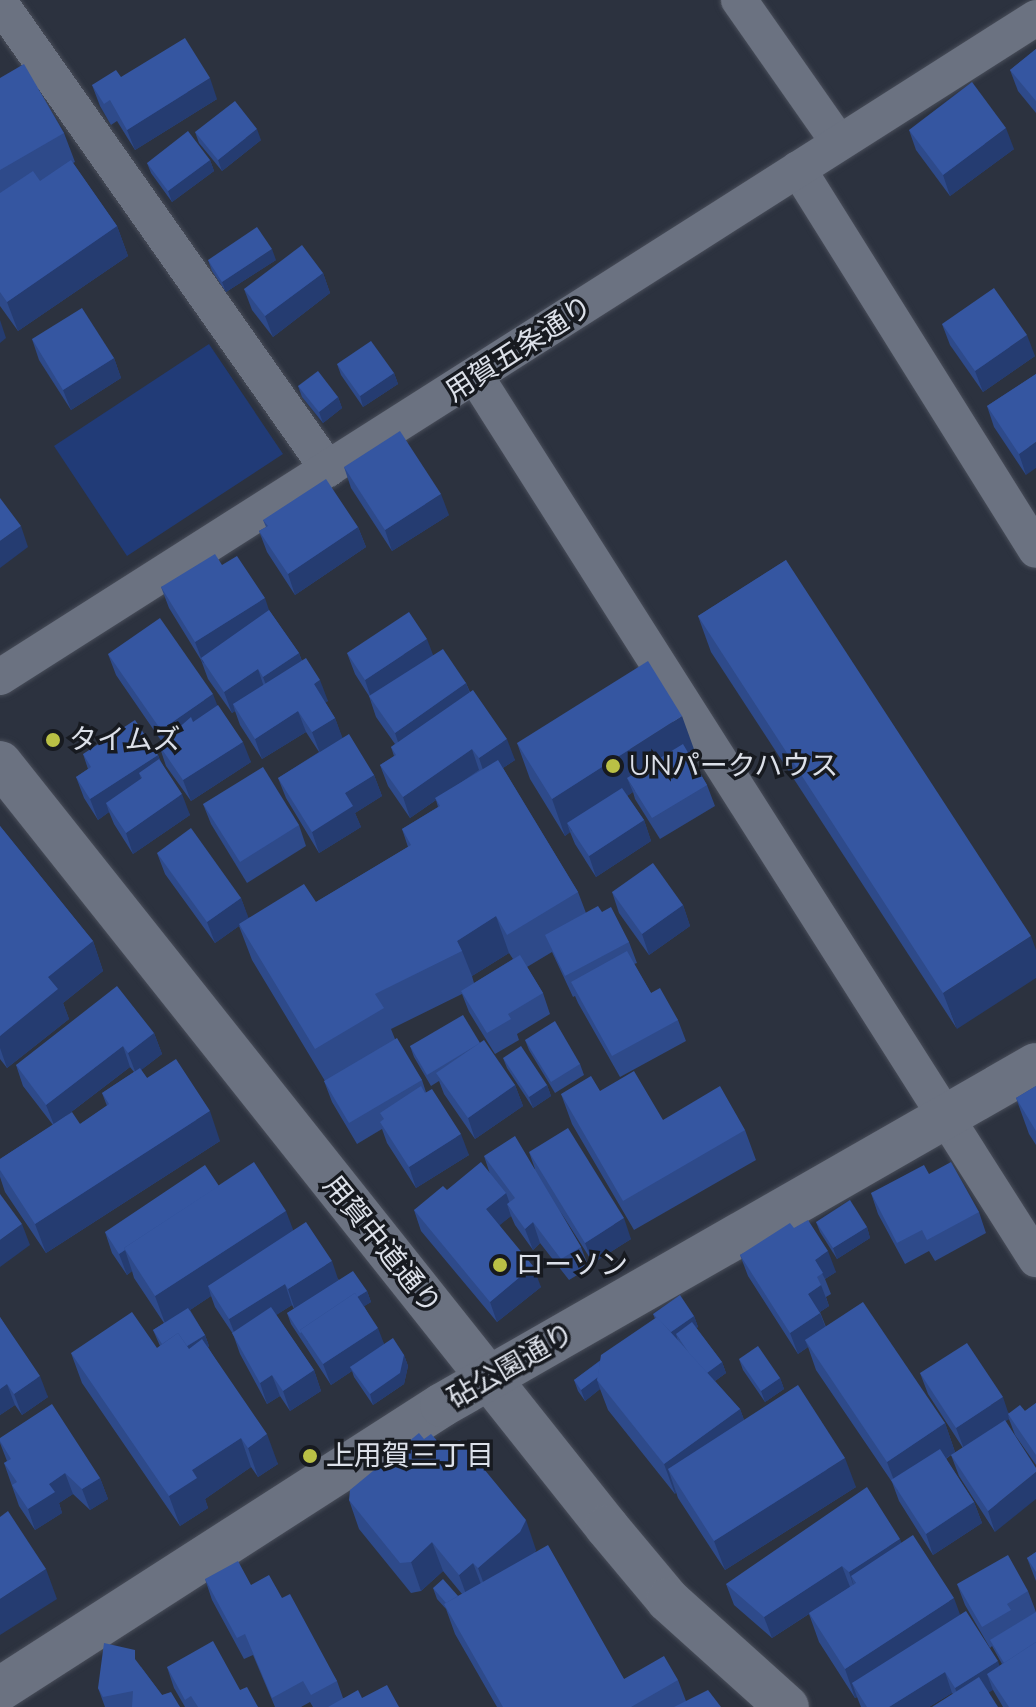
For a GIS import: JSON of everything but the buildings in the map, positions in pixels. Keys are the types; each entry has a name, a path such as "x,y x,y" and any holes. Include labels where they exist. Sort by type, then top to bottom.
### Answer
{"street":[{"path":"739,0 839,143"},
{"path":"0,3 328,469"},
{"name":"用賀五条通り","path":"0,677 1036,18"},
{"path":"798,169 1036,550"},
{"path":"476,377 1036,1259"},
{"name":"用賀中道通り","path":"0,763 668,1600 787,1707"},
{"name":"砧公園通り","path":"0,1689 488,1378 1036,1065"}],"shaded area":[{"path":"209,344 283,454 127,556 54,446"}],"place":[{"name":"タイムズ","path":"53,740"},
{"name":"UNパークハウス","path":"613,766"},
{"name":"ローソン","path":"500,1265"},
{"name":"上用賀三丁目","path":"310,1456"}]}
